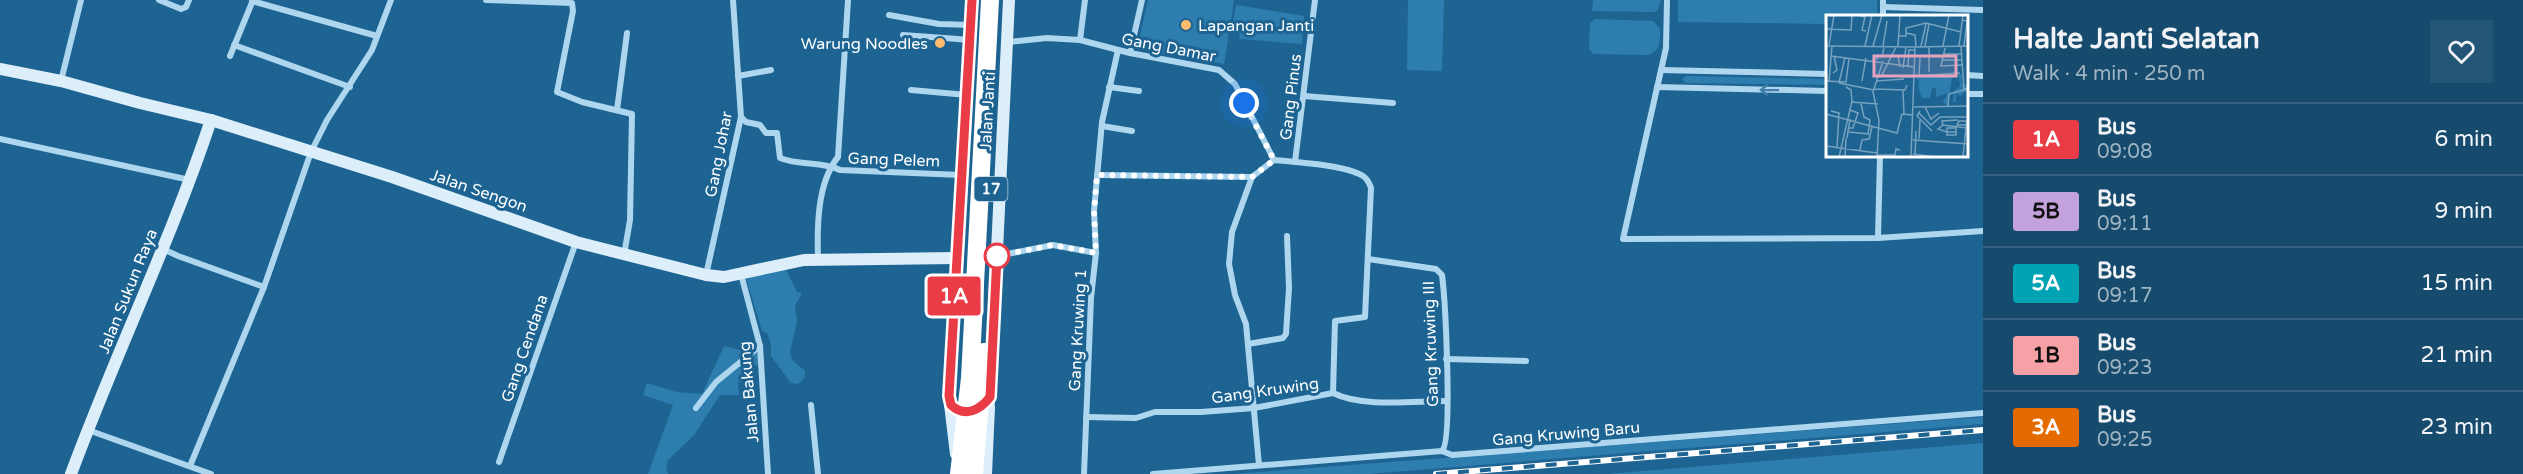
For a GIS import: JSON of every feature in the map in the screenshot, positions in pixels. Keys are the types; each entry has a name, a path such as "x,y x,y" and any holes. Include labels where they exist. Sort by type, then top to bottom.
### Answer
{"highway":[{"name":"17","path":"959,474 956,426 957,377 979,0"},
{"name":"17","path":"959,474 970,378 990,0"},
{"name":"17","path":"973,474 982,379 1000,0"}],"street":[{"path":"61,81 81,0"},
{"path":"159,0 181,9 186,7 189,0"},
{"path":"230,56 252,0 377,36"},
{"path":"190,466 264,287 311,152 327,120 350,87 377,36 391,0"},
{"path":"486,0 572,3 573,11 557,92 582,102 632,114 630,220 624,255"},
{"name":"Gang Johar","path":"706,275 741,117 733,0"},
{"path":"818,259 821,202 831,166 838,156 848,0"},
{"name":"Jalan Janti","path":"959,474 949,396 972,0"},
{"name":"Jalan Janti","path":"973,474 990,397 1009,0"},
{"path":"1080,40 1085,0"},
{"path":"1130,53 1142,0"},
{"name":"Gang Pinus","path":"1295,162 1315,0"},
{"path":"1667,0 1666,48 1623,239 1878,238 1983,231"},
{"path":"1883,3 1983,10"},
{"path":"889,15 939,24 971,25"},
{"path":"617,111 627,33"},
{"path":"903,34 971,40"},
{"name":"Gang Damar","path":"1008,42 1047,38 1080,40 1130,53 1219,70 1235,84 1274,160"},
{"path":"234,45 350,87"},
{"path":"1096,253 1094,211 1102,126 1118,50"},
{"name":"Jalan Sengon","path":"0,69 61,81 212,120 392,177 576,242 706,275 724,277 781,264 818,259 956,258"},
{"path":"738,76 771,70"},
{"path":"1661,70 1826,74"},
{"path":"1109,87 1139,91"},
{"path":"1657,87 1826,91"},
{"path":"911,90 967,95"},
{"path":"1304,96 1393,103"},
{"name":"Gang Pelem","path":"741,117 746,122 760,125 766,133 777,134 780,158 792,163 831,166 840,170 961,175"},
{"name":"Jalan Sukun Raya","path":"71,474 161,248 191,180 212,120"},
{"path":"1102,126 1132,131"},
{"path":"964,136 1003,139"},
{"path":"0,138 191,180"},
{"path":"1878,238 1880,158"},
{"path":"1259,465 1246,324 1235,295 1229,264 1232,232 1252,177 1274,160 1344,170 1363,176 1371,188 1365,317 1335,321 1333,393"},
{"path":"1097,175 1252,177"},
{"path":"1248,344 1283,338 1286,334 1289,288 1287,236"},
{"name":"Gang Cendana","path":"499,462 576,242"},
{"name":"Gang Kruwing 1","path":"997,256 1053,245 1096,253 1091,298 1083,474"},
{"path":"161,248 264,287"},
{"name":"Gang Kruwing III","path":"1368,260 1440,271 1444,296 1447,401 1446,444 1442,451"},
{"name":"Jalan Bakung","path":"741,273 760,346 768,474"},
{"path":"696,408 716,382 760,346"},
{"path":"1446,359 1526,360"},
{"name":"Gang Kruwing","path":"1086,417 1136,418 1155,412 1202,412 1254,408 1333,393 1342,398 1367,401 1447,401"},
{"path":"949,396 951,405 955,409 970,412 984,405 990,397"},
{"path":"986,474 990,397"},
{"path":"811,405 818,474"},
{"name":"Gang Kruwing Baru","path":"1153,474 1442,451 1452,455 1983,413"},
{"path":"88,430 211,474"}],"shaded area":[{"name":"Lapangan Janti","path":"1148,0 1234,0 1224,64 1137,49"},
{"path":"1408,0 1444,0 1442,71 1407,70"},
{"path":"1593,0 1661,0 1657,11 1652,12 1592,11"},
{"path":"1678,0 1877,0 1877,15 1826,15 1826,24 1678,22"},
{"path":"1236,5 1304,16 1302,44 1239,39 1240,34 1231,33"},
{"path":"1595,19 1653,21 1660,29 1658,48 1648,55 1593,54 1589,49 1590,23"},
{"path":"1686,76 1826,79 1826,85 1686,83 1682,79"},
{"path":"785,268 797,292 802,293 795,306 797,321 790,352 792,360 805,371 805,377 798,384 791,383 771,356 771,344 767,333 762,331 745,275"},
{"path":"724,346 740,350 746,346 759,354 759,365 752,366 753,381 738,382 739,395 720,395 694,435 668,460 666,467 668,474 648,474 673,405 643,395 647,383 676,392 702,394"},
{"path":"1983,417 1983,424 1368,474 1232,474"},
{"path":"1983,443 1983,474 1607,474"}],"railway":[{"path":"1436,474 1983,430"}],"bus line":[{"name":"1A","path":"972,0 949,396 951,405 962,411 976,410 990,397 997,256"}],"place":[{"name":"Lapangan Janti","path":"1186,25"},
{"name":"Warung Noodles","path":"940,43"}],"route":[{"path":"997,256 1053,245 1096,253 1094,211 1097,175 1252,177 1274,160 1244,103"}]}
